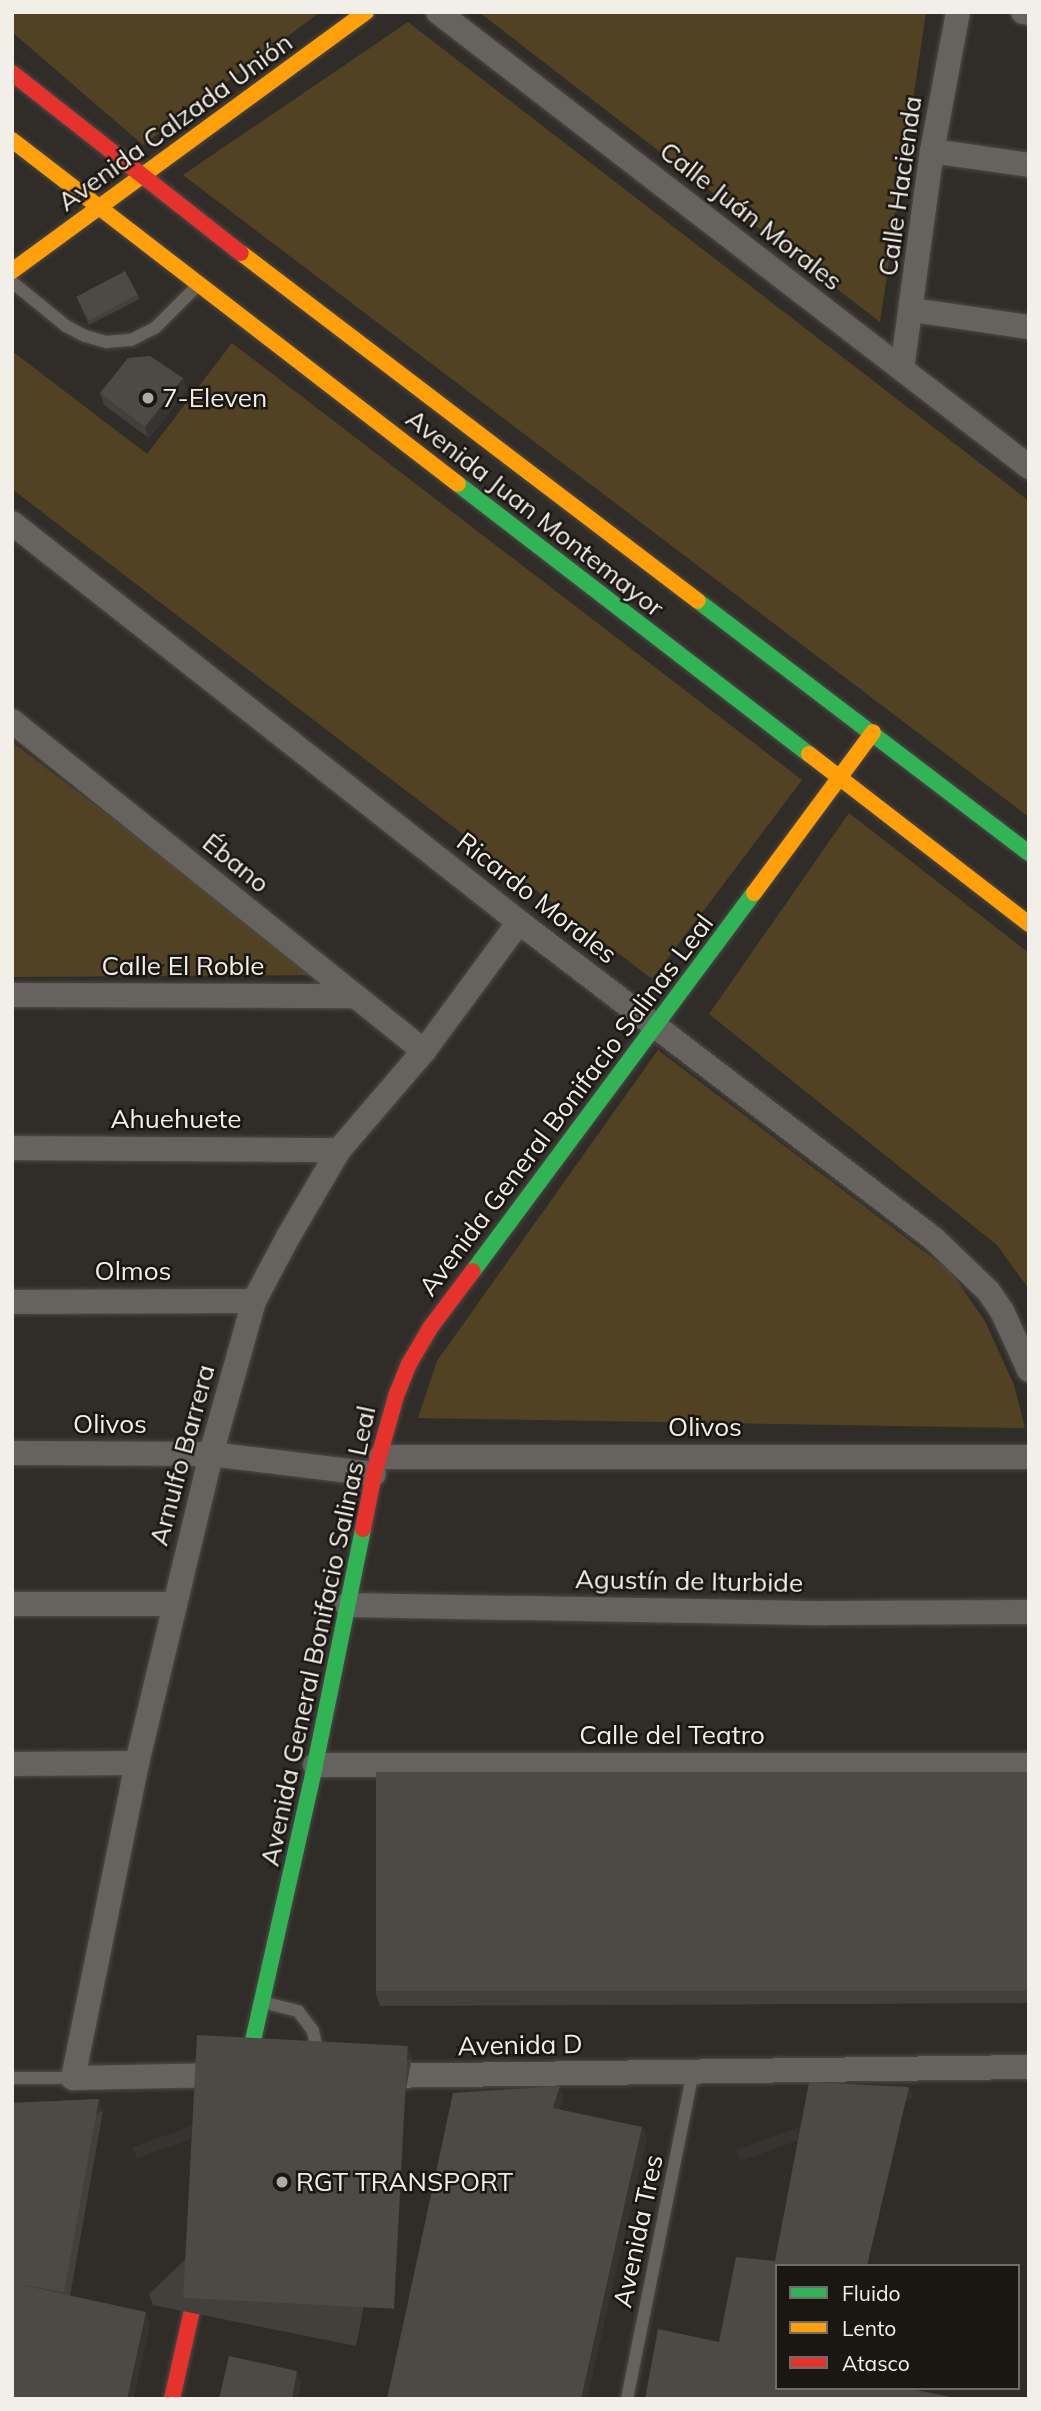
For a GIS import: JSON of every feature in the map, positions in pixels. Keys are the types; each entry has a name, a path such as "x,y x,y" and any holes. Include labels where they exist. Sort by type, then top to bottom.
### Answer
{"street":[{"name":"Avenida Calzada Unión","path":"12,271 366,12"},
{"name":"Calle Juán Morales","path":"438,12 1029,467"},
{"name":"Calle Hacienda","path":"902,369 932,151 958,12"},
{"path":"1023,12 1029,13"},
{"name":"Avenida Juan Montemayor","path":"12,73 140,176 1029,853"},
{"name":"Avenida Juan Montemayor","path":"12,140 840,778 1024,910"},
{"path":"932,151 1029,165"},
{"path":"912,310 1029,327"},
{"name":"Ricardo Morales","path":"12,523 519,922 934,1239 968,1269 1002,1311 1029,1370"},
{"name":"Ébano","path":"12,721 424,1051"},
{"name":"Avenida General Bonifacio Salinas Leal","path":"240,2102 315,1765 377,1466 396,1396 409,1364 430,1328 873,732"},
{"name":"Arnulfo Barrera","path":"73,2078 137,1763 211,1454 254,1301 339,1150 424,1051 519,922"},
{"name":"Calle El Roble","path":"12,995 355,996"},
{"name":"Ahuehuete","path":"12,1148 339,1150"},
{"name":"Olmos","path":"12,1301 254,1301"},
{"name":"Olivos","path":"12,1453 211,1454 377,1466 1029,1457"},
{"path":"12,1604 175,1604"},
{"name":"Agustín de Iturbide","path":"347,1605 825,1613 1029,1612"},
{"path":"12,1764 137,1763"},
{"name":"Calle del Teatro","path":"315,1765 1029,1765"},
{"name":"Avenida D","path":"350,2076 1029,2067"},
{"path":"73,2078 271,2075"},
{"path":"172,2399 206,2250"}],"lane":[{"path":"12,282 66,326 85,336 106,342 131,340 155,328 198,285"},
{"path":"262,2002 298,2011 306,2019 313,2031 317,2073"},
{"name":"Avenida Tres","path":"627,2399 693,2073"},
{"path":"12,2077 73,2078"}],"shaded area":[{"path":"12,12 320,12 143,145 12,32"},
{"path":"479,12 926,12 880,322"},
{"path":"408,22 1029,501 1029,817 183,175"},
{"path":"232,343 802,780 652,979 12,489 12,351 147,454"},
{"path":"12,742 319,975 12,977"},
{"path":"849,813 1029,953 1029,1289 997,1245 709,1014"},
{"path":"658,1050 951,1272 985,1321 1014,1385 1025,1428 418,1418 437,1361"}],"building":[{"path":"125,271 138,295 89,321 76,297"},
{"path":"150,356 183,378 145,427 100,393 128,358"},
{"path":"376,1772 1029,1772 1029,1991 376,1991"},
{"name":"RGT TRANSPORT","path":"197,2035 408,2046 394,2309 183,2298"},
{"path":"809,2082 909,2087 867,2264 775,2264 775,2390 916,2390 960,2399 645,2399 658,2329 719,2342 736,2257 775,2261"},
{"path":"560,2086 553,2108 642,2127 581,2399 387,2399 453,2093"},
{"path":"99,2099 64,2292 12,2283 12,2103"},
{"path":"12,2283 146,2312 127,2399 12,2399"},
{"path":"229,2356 297,2371 292,2399 219,2399"}],"traffic: fast":[{"path":"458,484 809,754"},
{"path":"698,601 1029,853"},
{"path":"473,1271 754,893"},
{"path":"243,2085 315,1765 363,1529"}],"traffic: slow":[{"path":"12,271 366,12"},
{"path":"12,140 458,484"},
{"path":"241,253 698,601"},
{"path":"754,893 873,732"},
{"path":"809,754 1029,924"}],"traffic: jam":[{"path":"12,73 241,253"},
{"path":"363,1529 374,1474 396,1396 409,1364 430,1328 473,1271"},
{"path":"172,2399 202,2266"}],"place":[{"name":"7-Eleven","path":"148,398"},
{"name":"RGT TRANSPORT","path":"282,2182"}]}
